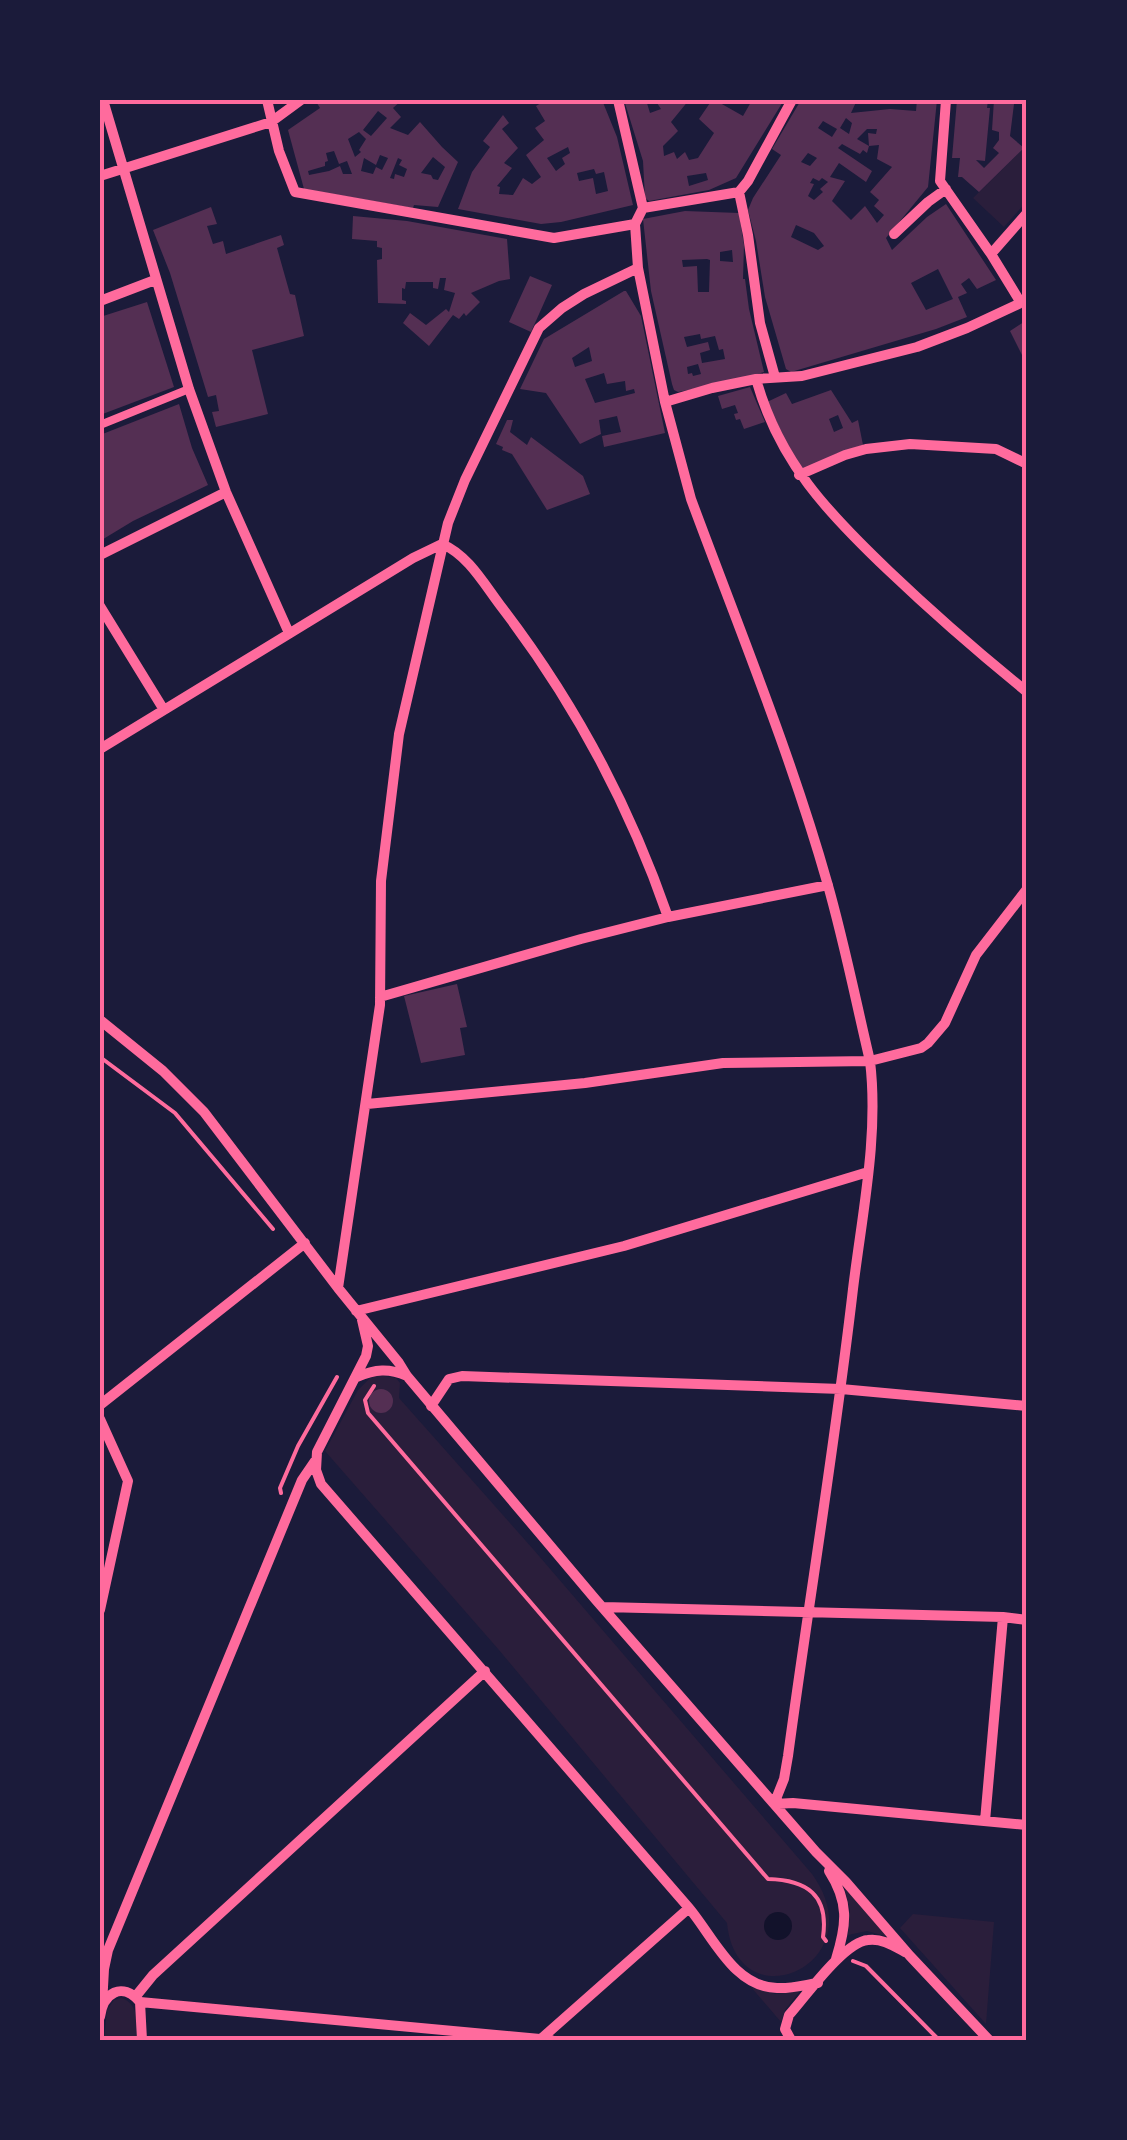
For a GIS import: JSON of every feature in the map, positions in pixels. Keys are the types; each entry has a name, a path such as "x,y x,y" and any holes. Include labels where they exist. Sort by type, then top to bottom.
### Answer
{"street":[{"path":"103,100 188,389 226,492 289,633"},
{"path":"267,100 295,192 554,238 635,224"},
{"path":"100,176 271,122 300,100"},
{"path":"618,100 642,208 635,224 638,268 664,402 692,499 789,762 828,884 870,1062 868,1172 841,1389 788,1756 774,1804"},
{"path":"642,208 739,192 792,100"},
{"path":"664,402 756,379 802,376 917,347 1024,301 940,181 946,100"},
{"path":"894,234 946,189"},
{"path":"739,192 760,323 775,377"},
{"path":"991,254 1027,213"},
{"path":"338,1288 380,997 381,881 399,734 442,544 466,480 539,328 584,294 638,268"},
{"path":"100,302 155,280"},
{"path":"756,379 785,452 840,524 921,602 1027,692"},
{"path":"100,426 188,389"},
{"path":"799,475 866,448 910,444 996,449 1027,464"},
{"path":"100,555 226,492"},
{"path":"100,749 442,544 458,553 512,620 582,728 632,822 668,917"},
{"path":"100,606 164,710"},
{"path":"380,997 668,917 828,884"},
{"path":"367,1104 584,1083 722,1063 870,1062 900,1055 928,1043 945,1023 976,955 1027,888"},
{"path":"100,1020 204,1112 432,1406 816,1852 989,2040"},
{"path":"359,1314 624,1246 868,1172"},
{"path":"100,1406 305,1244"},
{"path":"101,2011 108,1950 302,1480 361,1375 368,1346 359,1314"},
{"path":"361,1375 387,1369 407,1376"},
{"path":"432,1406 449,1379 462,1376 841,1389 1027,1406"},
{"path":"100,1418 128,1482 100,1610"},
{"path":"316,1460 318,1477 327,1492 689,1908 730,1965 740,1975 765,1987 818,1983"},
{"path":"603,1607 1027,1620"},
{"path":"985,1821 1002,1617"},
{"path":"142,2040 138,1999 152,1975 485,1671"},
{"path":"774,1804 1027,1824"},
{"path":"816,1852 844,1900 844,1928 837,1958"},
{"path":"101,2011 105,1999 114,1992 125,1992 138,1999 547,2039 689,1908"},
{"path":"792,2040 785,2032 790,2015 837,1958 853,1945 873,1939 910,1956"}],"path":[{"path":"100,1057 175,1113 293,1253"},
{"path":"361,1375 375,1382 366,1397 368,1412 768,1879 795,1881 815,1896 823,1911 823,1937 837,1958 866,1966 939,2040"},
{"path":"283,1498 280,1488 298,1446 338,1377"}],"shaded area":[{"path":"1027,145 1027,201 1004,227 973,198"},
{"path":"379,1375 396,1378 400,1383 399,1398 812,1874 827,1906 828,1934 816,1956 798,1970 775,1976 754,1971 736,1954 727,1923 499,1650 325,1451 358,1390"},
{"path":"844,1886 892,1938 867,1931 848,1935 850,1910"},
{"path":"778,1912 788,1916 792,1926 788,1936 778,1940 768,1936 764,1926 768,1916"},
{"path":"913,1914 994,1922 986,2024 900,1928"},
{"path":"751,1987 775,1994 800,1991 781,2022"},
{"path":"121,1998 134,2009 136,2040 104,2040 107,2010 114,2000"}],"building":[{"path":"315,100 402,100 393,108 401,117 390,128 408,135 420,122 458,162 438,207 413,208 304,189 288,130 320,108","holes":["378,111 387,118 371,136 363,130","359,132 366,139 355,157 348,139","334,151 339,164 347,161 352,174 343,174 340,166 309,175 308,171 325,166 326,153","380,155 388,158 382,170 376,167 373,174 361,171 364,158 376,165","433,157 445,167 438,180 421,173","398,158 402,160 399,165 407,169 404,177 395,174 394,179 390,178"]},
{"path":"546,100 602,100 617,137 633,205 541,224 458,209 472,172 490,147 483,141 503,115 509,123 502,129 518,148 504,163 512,168 497,186 499,194 513,195 523,178 532,184 541,177 526,155 544,140 535,128 545,121 536,106","holes":["568,147 570,153 562,158 565,164 556,171 547,158","594,169 596,174 604,172 608,191 596,194 593,178 579,181 577,173"]},
{"path":"624,100 646,100 650,113 661,109 655,100 689,100 671,122 678,131 663,146 664,156 674,152 677,159 685,152 689,160 698,158 714,133 699,119 712,100 723,100 720,103 743,116 751,102 748,100 784,100 736,178 709,190 649,201 645,198 643,161","holes":["706,173 708,180 689,186 687,176"]},
{"path":"801,100 857,100 851,113 916,111 917,100 937,100 928,187 886,238 892,250 946,204 996,280 977,289 969,278 961,284 967,293 958,297 967,317 791,372 786,369 765,297 748,210 781,155 772,149","holes":["846,118 852,123 849,134 840,128","823,121 837,129 832,137 818,128","867,129 877,129 876,134 868,133 869,146 857,139","842,144 860,154 863,150 867,153 869,146 879,145 877,159 892,167 870,192 879,200 874,206 884,215 877,223 865,206 851,220 832,201 845,181 830,177 839,163 866,182 872,171 838,148","808,153 817,158 810,166 801,162","813,178 828,182 814,200 808,196 814,184 810,183","796,225 814,233 824,246 818,250 791,237","938,269 953,299 926,310 911,283"]},
{"path":"957,100 988,100 985,161 976,160 984,168 999,153 993,148 999,140 999,132 992,130 994,100 1014,104 1010,136 1024,148 979,192 958,177 960,158 952,158"},
{"path":"211,207 217,224 207,226 213,244 223,241 226,254 281,235 284,245 277,248 290,294 295,295 304,336 252,350 268,414 216,427 212,412 219,411 216,395 208,397 153,230"},
{"path":"685,211 739,213 744,245 743,279 764,372 674,390 651,291 643,219","holes":["732,250 733,262 720,261 720,252","682,260 710,260 709,292 698,292 697,266 683,267","715,336 725,359 702,363 700,353 710,350 708,342 687,347 684,337","698,364 701,374 688,374 687,367"]},
{"path":"353,216 407,221 507,239 510,279 471,293 480,302 466,316 464,313 459,319 453,315 429,346 403,323 410,313 426,325 446,309 449,312 455,293 444,290 446,278 440,278 438,289 433,288 433,282 406,282 402,300 406,304 378,303 377,260 382,259 382,248 377,247 377,241 352,239"},
{"path":"530,276 552,285 531,332 509,322"},
{"path":"626,291 641,316 665,433 604,447 602,436 621,432 617,416 599,420 601,434 580,444 546,393 520,389 544,339","holes":["589,347 592,361 575,367 572,358","604,373 607,384 625,381 626,391 634,389 635,393 595,403 585,379"]},
{"path":"147,302 174,387 100,415 100,317"},
{"path":"1027,320 1027,365 1010,331"},
{"path":"750,387 765,422 744,429 740,419 736,420 735,405 722,409 718,396"},
{"path":"831,390 852,423 858,420 863,445 803,471 767,402 786,393 792,404","holes":["838,415 843,428 834,432 829,419"]},
{"path":"179,404 208,485 100,541 100,435"},
{"path":"507,420 513,420 510,432 527,445 531,437 583,476 590,494 547,510 512,454 496,444"},
{"path":"457,984 467,1027 460,1028 465,1055 421,1063 404,996"},
{"path":"381,1389 393,1401 381,1413 369,1401"}]}
